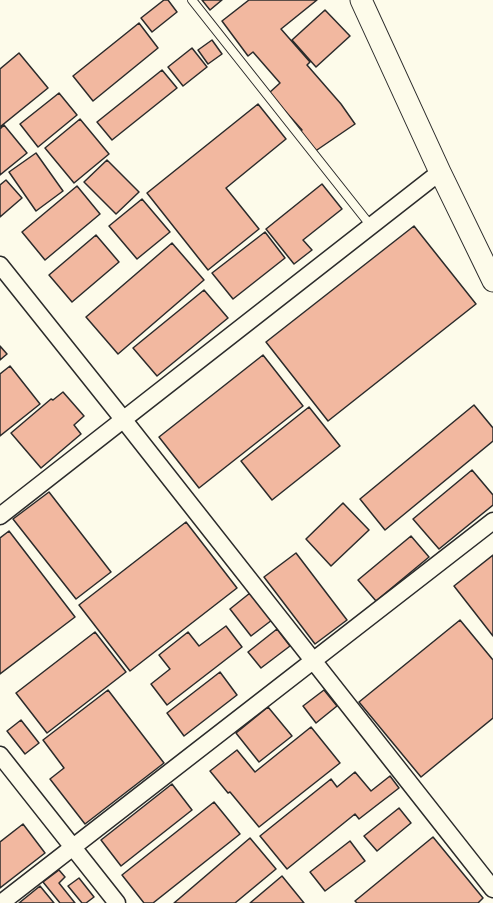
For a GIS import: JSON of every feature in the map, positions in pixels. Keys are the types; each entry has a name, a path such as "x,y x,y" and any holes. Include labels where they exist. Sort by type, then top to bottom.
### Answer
{"street":[{"path":"361,0 493,281"},
{"path":"0,516 440,172"},
{"path":"0,265 493,889"},
{"path":"2,903 493,521"},
{"path":"0,755 117,903"}],"lane":[{"path":"192,0 371,226"}],"building":[{"path":"164,0 168,0 177,12 152,32 141,18"},
{"path":"202,0 222,0 210,10"},
{"path":"249,0 317,0 281,29 310,62 307,65 355,124 314,152 300,131 302,130 269,93 280,83 253,52 248,56 222,21"},
{"path":"325,10 350,36 316,67 292,40"},
{"path":"139,23 158,48 93,101 73,76"},
{"path":"212,40 222,54 208,64 198,50"},
{"path":"192,48 207,67 183,86 168,67"},
{"path":"19,53 48,88 0,127 0,69"},
{"path":"162,70 177,88 112,140 97,122"},
{"path":"59,93 77,115 38,147 20,124"},
{"path":"258,104 286,139 226,188 259,229 208,270 147,193"},
{"path":"80,119 109,154 74,183 45,148"},
{"path":"4,125 27,153 0,175 0,129"},
{"path":"36,153 63,191 36,211 9,172"},
{"path":"107,160 139,192 116,214 84,182"},
{"path":"6,180 22,198 0,217 0,185"},
{"path":"322,184 342,209 303,240 312,250 294,264 266,229"},
{"path":"77,186 100,214 45,260 22,232"},
{"path":"142,199 170,232 137,259 109,226"},
{"path":"414,226 476,304 328,421 266,342"},
{"path":"265,232 285,258 233,299 212,273"},
{"path":"96,235 119,262 72,302 49,275"},
{"path":"172,243 204,280 118,354 86,317"},
{"path":"204,290 228,318 157,376 133,348"},
{"path":"0,346 7,354 0,360"},
{"path":"263,355 303,406 199,488 159,437"},
{"path":"10,366 40,404 0,436 0,374"},
{"path":"63,392 84,416 74,425 81,434 41,468 11,433 51,399 53,400"},
{"path":"474,405 493,428 493,441 385,530 360,499"},
{"path":"309,407 340,446 272,500 241,461"},
{"path":"472,470 493,495 493,505 439,549 413,519"},
{"path":"49,492 111,572 76,599 13,519"},
{"path":"343,503 369,530 331,566 306,539"},
{"path":"186,522 237,588 130,671 79,605"},
{"path":"9,531 75,617 0,674 0,538"},
{"path":"411,536 429,557 376,601 358,580"},
{"path":"296,553 347,620 315,644 264,577"},
{"path":"493,555 493,636 454,586"},
{"path":"250,593 272,620 251,636 230,609"},
{"path":"460,620 493,660 493,718 421,777 359,702"},
{"path":"226,626 242,647 167,705 151,684 170,669 159,655 188,632 199,646"},
{"path":"277,629 290,646 261,668 248,652"},
{"path":"95,632 126,672 47,733 16,693"},
{"path":"220,672 237,695 184,736 167,713"},
{"path":"108,690 164,763 85,824 50,779 64,768 43,740"},
{"path":"324,690 337,706 316,723 303,706"},
{"path":"268,707 292,736 259,762 236,733"},
{"path":"21,720 39,743 25,754 7,731"},
{"path":"311,727 340,763 259,827 210,771 237,750 255,772"},
{"path":"355,772 371,791 390,776 399,788 359,819 355,814 287,869 260,836 331,779 337,787"},
{"path":"172,784 192,810 121,866 101,840"},
{"path":"214,802 240,834 153,903 144,903 122,875"},
{"path":"399,808 411,823 377,851 364,836"},
{"path":"23,824 45,853 0,888 0,842"},
{"path":"433,837 483,898 478,903 357,903 355,901"},
{"path":"250,838 276,869 235,903 174,903"},
{"path":"350,841 365,861 325,891 310,872"},
{"path":"59,870 65,877 59,883 75,903 60,903 43,882"},
{"path":"282,876 304,903 250,903"},
{"path":"79,878 94,897 86,903 82,903 68,886"},
{"path":"40,886 54,903 19,903"}]}
